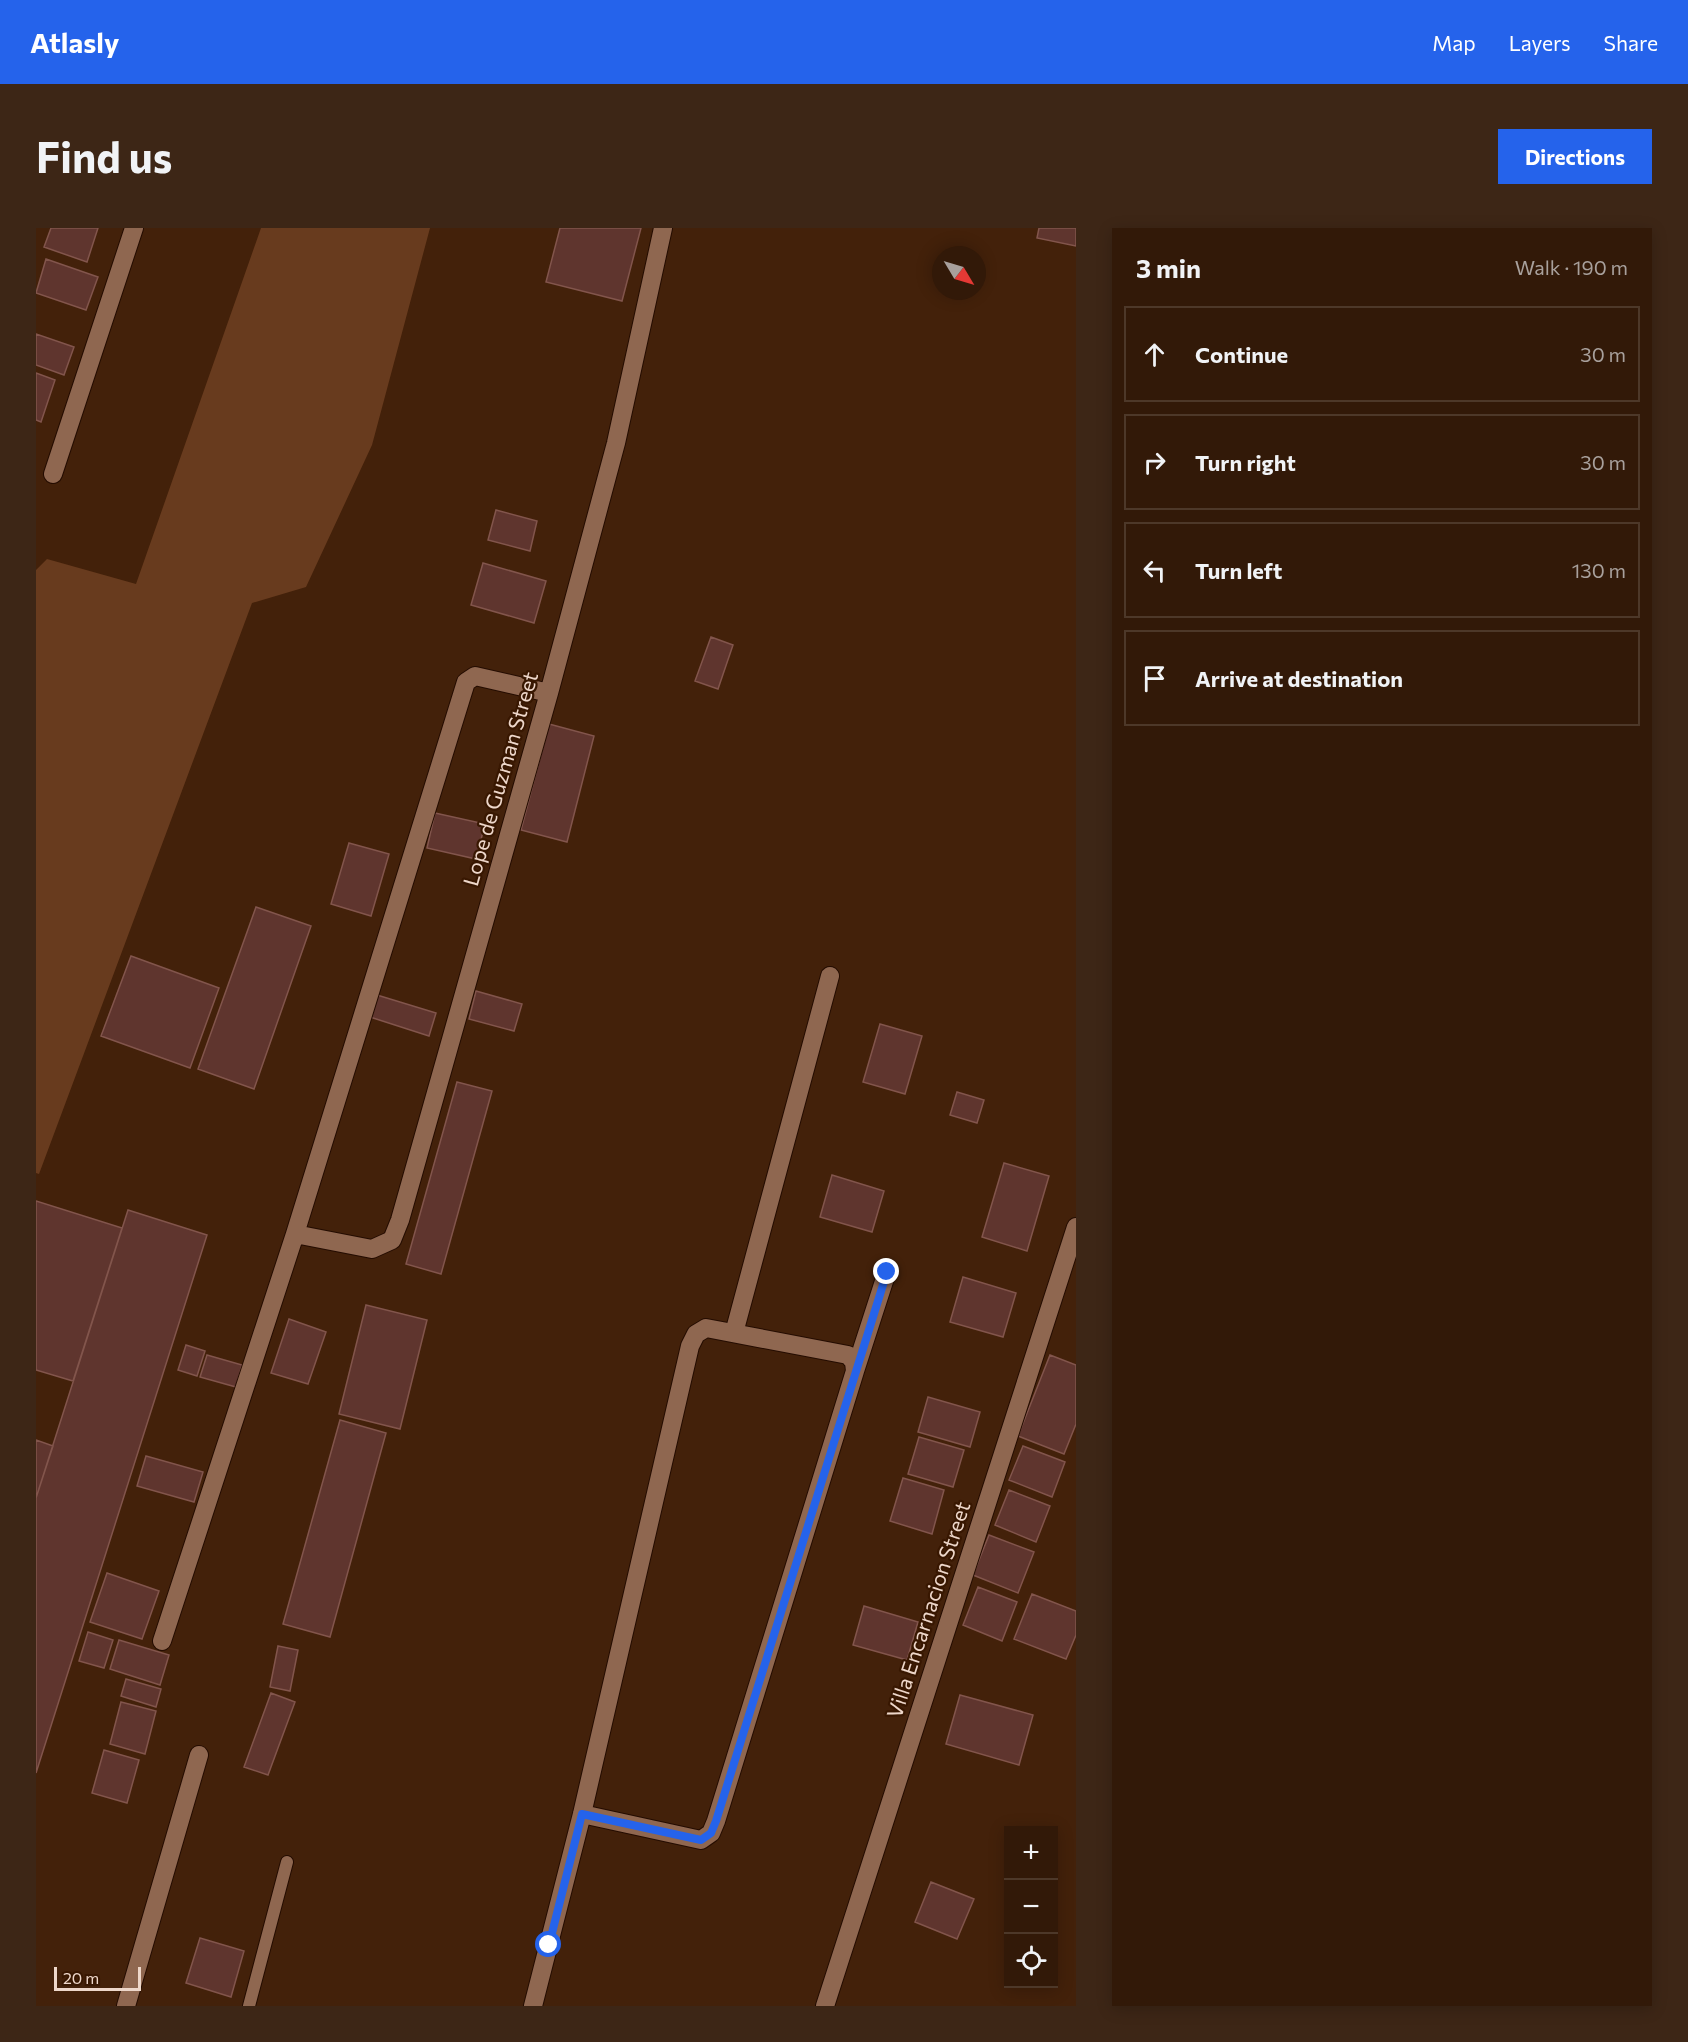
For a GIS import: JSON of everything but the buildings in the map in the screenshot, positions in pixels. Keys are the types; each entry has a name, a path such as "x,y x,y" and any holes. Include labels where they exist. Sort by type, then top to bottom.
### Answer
{"street":[{"path":"53,474 134,228"},
{"name":"Lope de Guzman Street","path":"295,1234 372,1249 392,1240 400,1220 549,693 616,443 663,228"},
{"path":"162,1641 295,1234 466,682 475,676 549,693"},
{"path":"734,1333 830,976"},
{"name":"Villa Encarnacion Street","path":"825,2006 1076,1227"},
{"path":"582,1814 701,1840 711,1833 887,1272"},
{"path":"533,2006 582,1814 690,1346 696,1334 706,1328 848,1355 855,1362 855,1371"},
{"path":"126,2006 199,1755"}],"lane":[{"path":"249,2006 287,1862"}],"shaded area":[{"path":"261,228 430,228 372,445 306,587 252,603 39,1174 36,1173 36,570 47,559 136,584"}],"route":[{"path":"549,1945 582,1814 701,1840 711,1833 887,1272"}]}
